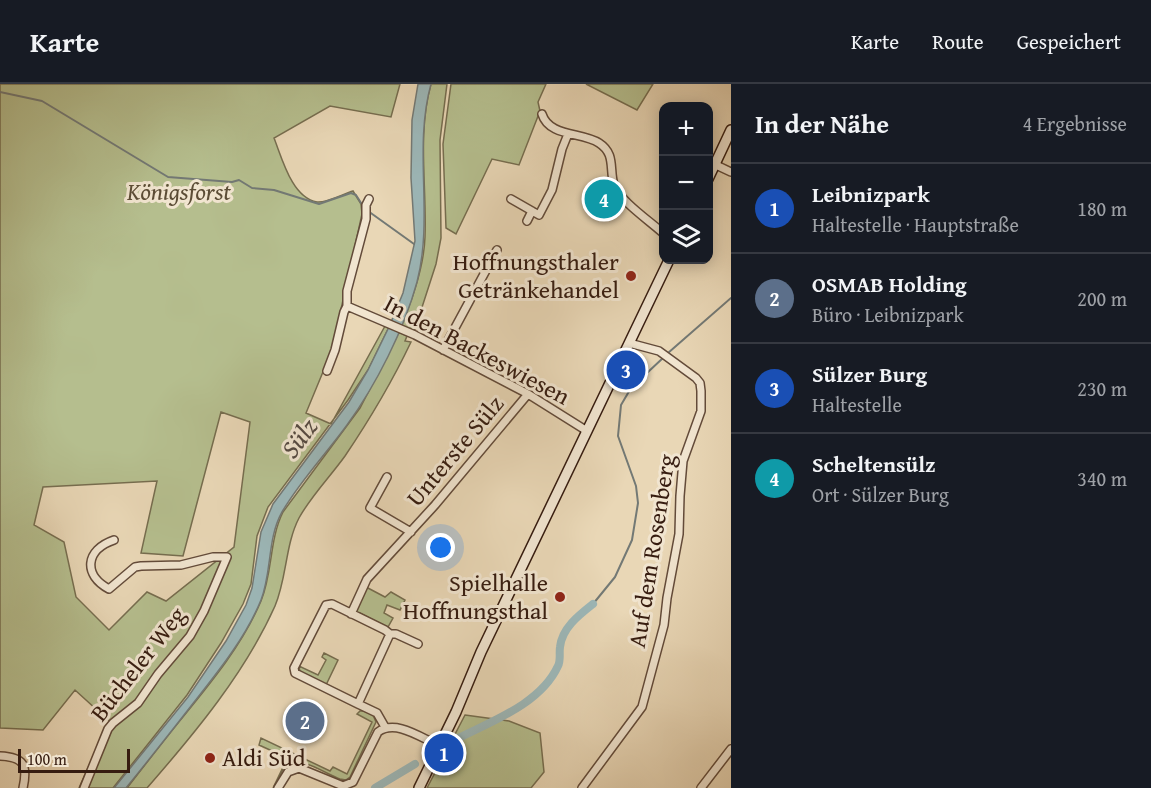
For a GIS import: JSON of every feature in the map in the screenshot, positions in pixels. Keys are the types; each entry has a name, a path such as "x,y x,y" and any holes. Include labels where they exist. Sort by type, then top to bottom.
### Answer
{"main road":[{"path":"713,170 731,130"},
{"path":"419,788 481,652 667,264"}],"street":[{"path":"543,114 544,121 568,134 598,142 606,149 613,165 613,184 620,195 659,230"},
{"path":"511,199 539,215 552,190 568,134"},
{"path":"716,165 731,172"},
{"path":"327,371 347,306 347,291 364,228 369,199"},
{"path":"527,220 532,211"},
{"path":"443,350 496,250"},
{"name":"In den Backeswiesen","path":"347,306 413,334 528,394 587,431"},
{"name":"Auf dem Rosenberg","path":"582,788 642,707 664,625 679,534 683,461 699,418 701,404 700,383 666,355 629,343"},
{"name":"Unterste Sülz","path":"351,614 367,579 411,532 528,394"},
{"name":"Unterste Sülz","path":"387,477 370,508 411,532"},
{"name":"Bücheler Weg","path":"84,788 108,729 138,703 189,636 204,611 227,558 213,557 193,563 135,567 109,589 92,575 90,564 93,554 106,543 114,540"},
{"path":"385,727 377,714 295,674 294,668 326,605 332,604 390,634 396,634 418,644"},
{"path":"358,704 390,634"},
{"path":"278,788 288,772 299,768 343,786 353,783 378,732 385,727 394,727 440,746"},
{"path":"701,788 731,749"},
{"path":"0,756 13,757 22,762 26,773 24,788"}],"green space":[{"name":"Königsforst","path":"0,84 400,84 391,117 330,106 274,138 289,176 301,193 308,199 321,202 353,191 361,204 362,214 332,350 306,413 330,424 268,507 257,536 251,584 243,604 221,643 187,695 113,788 79,788 109,721 75,690 43,730 0,728","holes":["221,412 250,422 234,547 166,601 147,592 109,630 76,597 64,542 34,525 43,487 157,481 141,553 183,556"]},
{"path":"431,84 447,84 440,140 441,238 436,264 414,332 401,326 423,260 425,218 423,141"},
{"path":"451,84 546,84 538,102 540,111 519,165 492,159 456,234 446,228 443,144"},
{"path":"586,84 653,84 637,110"},
{"path":"385,326 389,327 368,370 334,419"},
{"path":"399,332 407,336 405,341 411,342 363,428 299,518 291,539 275,606 249,655 218,702 147,788 127,788 213,680 244,634 265,590 275,534 283,512 360,408"},
{"path":"366,587 385,597 391,592 405,600 400,610 387,605 384,613 393,618 388,627 356,611"},
{"path":"324,653 338,660 326,685 300,672 299,666 318,675 326,660 322,657"},
{"path":"360,711 373,715 376,722 350,777 346,780 340,779 304,763 290,762 285,766 273,788 285,763 280,760 281,755 259,745 261,738 330,771 333,767 347,774 372,722 357,714"},
{"path":"465,715 509,721 540,733 544,772 531,788 427,788"}],"water":[{"path":"418,84 431,84 424,133 424,233 417,282 397,338 358,409 282,512 274,533 261,600 239,642 126,788 114,788 188,697 226,641 246,605 252,588 261,532 273,504 349,402 389,327 403,293 415,241 411,178 412,120"}],"waterway":[{"path":"0,92 42,101 168,177 232,182 239,180 252,188 274,190 319,204 351,193 356,195 363,206"},
{"path":"368,211 414,244"},
{"path":"668,353 731,298"},
{"path":"593,604 615,577 632,540 638,503 636,486 618,436 621,405 631,388 664,357"},
{"path":"453,741 512,711 539,692 550,680 558,666 561,640 564,634 577,617 593,604"},
{"path":"375,788 415,764"}],"place":[{"name":"Scheltensülz","path":"604,199"},
{"name":"Hoffnungsthaler Getränkehandel","path":"631,276"},
{"name":"Sülzer Burg","path":"626,370"},
{"name":"Spielhalle Hoffnungsthal","path":"560,597"},
{"name":"OSMAB Holding","path":"305,721"},
{"name":"Leibnizpark","path":"444,753"},
{"name":"Aldi Süd","path":"210,758"}],"water label":[{"name":"Sülz","path":"299,438"}]}
